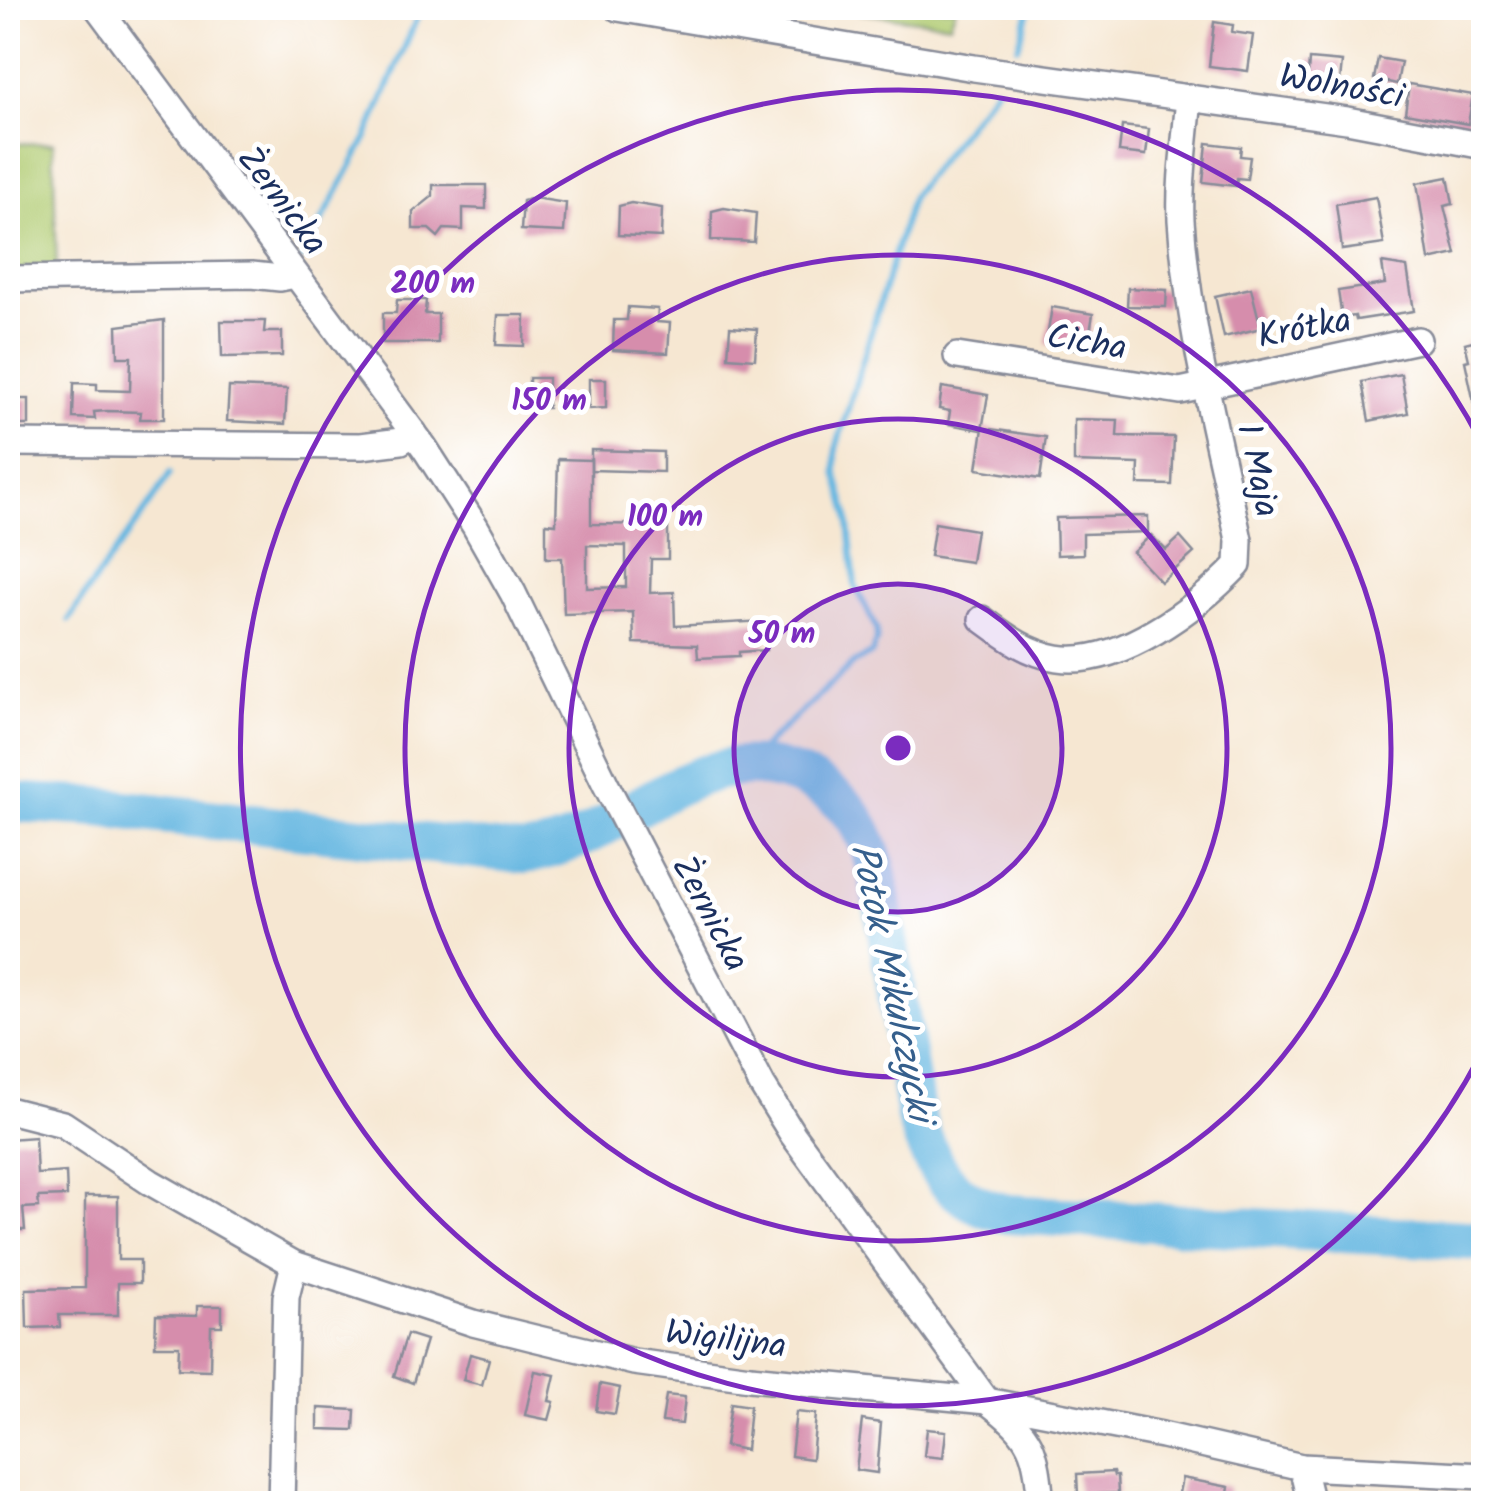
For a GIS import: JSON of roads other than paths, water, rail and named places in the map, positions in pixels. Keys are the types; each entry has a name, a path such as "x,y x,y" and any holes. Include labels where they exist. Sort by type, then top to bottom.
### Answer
{"street":[{"name":"Żernicka","path":"98,8 414,433 475,526 514,593 705,980 793,1135 987,1401 1018,1425 1037,1457 1042,1504"},
{"name":"Wolności","path":"618,8 974,68 1346,120 1484,146"},
{"name":"1 Maja","path":"982,619 1024,648 1042,654 1060,658 1103,654 1144,638 1208,596 1238,565 1238,540 1204,385 1186,273 1181,216 1189,96"},
{"path":"8,279 252,275 280,278 295,274"},
{"name":"Krótka","path":"1204,385 1418,340"},
{"name":"Cicha","path":"957,356 1180,392 1204,385"},
{"path":"8,443 361,446 400,441 414,433"},
{"name":"Wigilijna","path":"8,1110 63,1124 150,1182 294,1264 473,1323 634,1362 750,1378 987,1401 1302,1467 1484,1476"},
{"path":"280,1504 286,1297 294,1264"},
{"path":"1302,1467 1310,1504"}],"waterway":[{"path":"302,258 367,137 421,8"},
{"path":"1018,47 1030,8"},
{"path":"743,766 854,663 872,653 876,628 855,585 848,514 836,473 836,449 912,196 996,88"},
{"path":"69,620 170,473"},
{"name":"Potok Mikulczycki","path":"8,802 99,807 523,854 561,845 597,830 700,776 736,767 774,769 829,792 850,811 864,833 878,874 916,1118 937,1168 959,1193 989,1209 1009,1214 1484,1241"}]}
